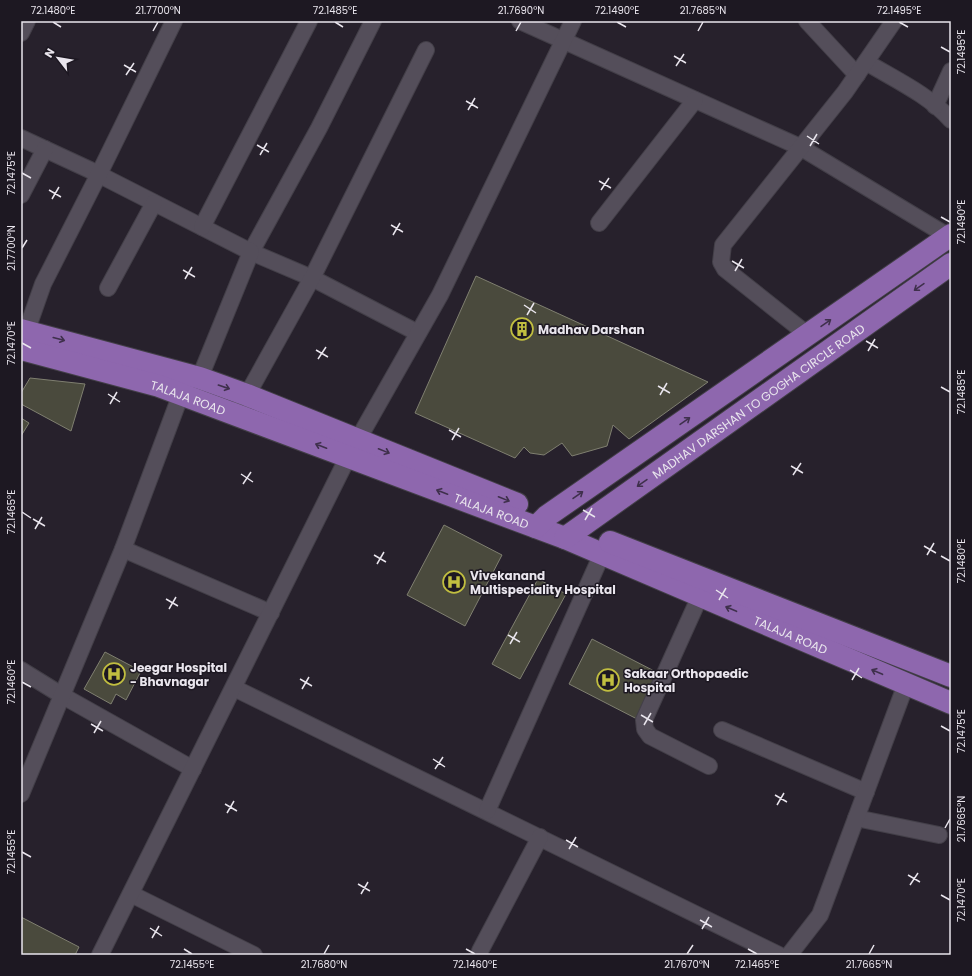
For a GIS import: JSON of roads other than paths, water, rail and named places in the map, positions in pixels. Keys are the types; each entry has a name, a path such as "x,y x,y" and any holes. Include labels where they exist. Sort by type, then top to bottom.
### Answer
{"main road":[{"path":"541,522 950,237"},
{"name":"MADHAV DARSHAN TO GOGHA CIRCLE ROAD","path":"571,533 951,264"},
{"name":"TALAJA ROAD","path":"22,339 200,378 247,395 353,448 541,522 951,676"},
{"name":"TALAJA ROAD","path":"22,339 159,386 236,415 353,448"},
{"name":"TALAJA ROAD","path":"571,533 602,554 951,703"}],"street":[{"path":"21,33 27,21"},
{"path":"22,339 42,284 99,174 174,21"},
{"path":"202,227 309,21"},
{"path":"21,794 63,696 186,396 200,378 251,252 319,128 373,21"},
{"path":"520,21 800,148 950,237"},
{"path":"100,955 353,448 440,295 573,21"},
{"path":"807,21 857,75"},
{"path":"808,335 725,269 721,262 720,254 722,245 857,75 894,21"},
{"path":"236,415 312,278 426,50"},
{"path":"866,62 936,106 951,120"},
{"path":"936,106 951,71"},
{"path":"599,223 695,100"},
{"path":"21,138 99,174 251,252 312,278 418,333"},
{"path":"21,195 45,149"},
{"path":"108,288 154,202"},
{"path":"123,549 271,613"},
{"path":"487,811 602,554"},
{"path":"700,596 644,720 645,729 650,736 709,766"},
{"path":"21,670 63,696 193,769"},
{"path":"789,955 820,915 906,684"},
{"path":"234,688 779,955"},
{"path":"722,730 866,792"},
{"path":"856,818 939,835"},
{"path":"480,951 540,837"},
{"path":"131,894 254,955"}],"place":[{"name":"Madhav Darshan","path":"522,329"},
{"name":"Vivekanand Multispeciality Hospital","path":"454,582"},
{"name":"Jeegar Hospital - Bhavnagar","path":"114,674"},
{"name":"Sakaar Orthopaedic Hospital","path":"608,680"}]}
